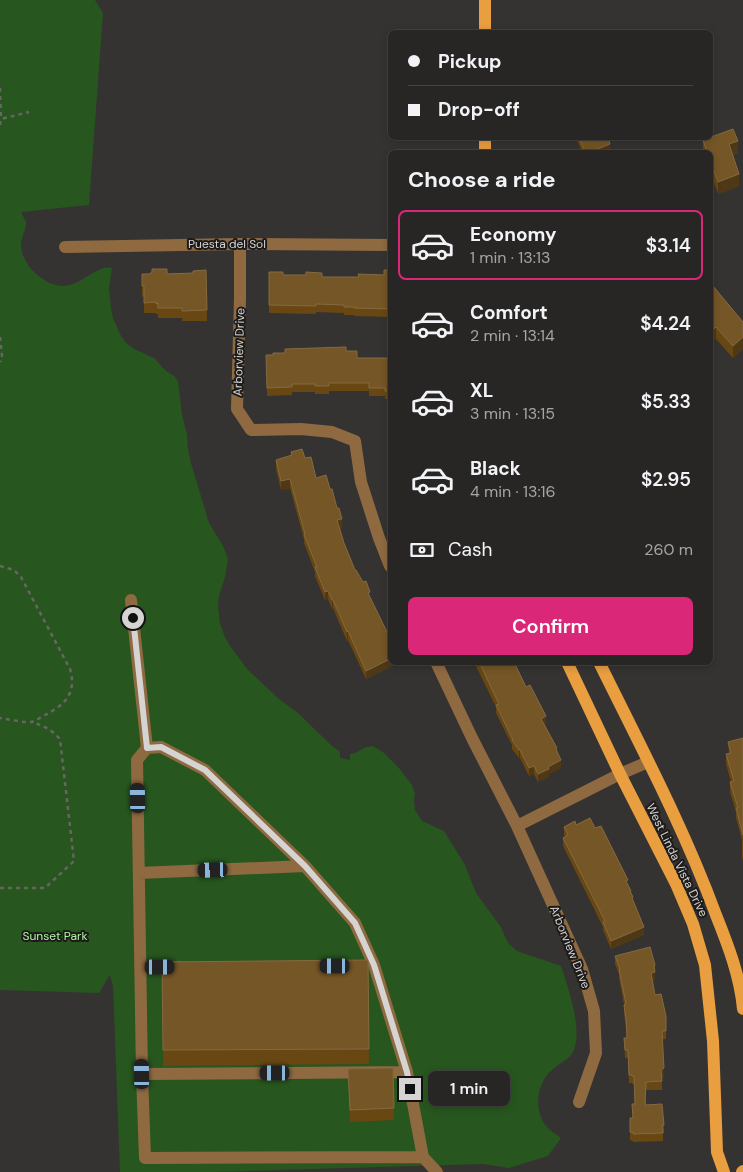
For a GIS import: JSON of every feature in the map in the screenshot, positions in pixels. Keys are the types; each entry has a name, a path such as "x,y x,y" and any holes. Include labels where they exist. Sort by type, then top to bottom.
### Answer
{"main road":[{"path":"485,0 485,30"},
{"name":"West Linda Vista Drive","path":"568,665 620,774 678,889 693,924 705,965 713,1041 718,1152 724,1172"},
{"name":"West Linda Vista Drive","path":"600,665 701,874 738,959 743,1009"}],"street":[{"name":"Puesta del Sol","path":"65,247 240,244 388,246"},
{"name":"Arborview Drive","path":"240,244 237,409 251,430 301,429 332,432 355,441 361,482 388,561"},
{"path":"131,600 147,748 137,760 145,1158 423,1157"},
{"name":"Arborview Drive","path":"437,665 472,738 518,826 582,969 594,1011 596,1053 579,1102"},
{"path":"147,748 161,747 205,770 305,866 355,923 407,1072 423,1157 437,1172"},
{"path":"518,826 620,774 648,762"},
{"path":"139,873 305,866"},
{"path":"140,967 189,966"},
{"path":"142,1074 407,1072"}],"path":[{"path":"0,88 0,125"},
{"path":"1,119 29,112"},
{"path":"0,338 2,356 0,362"},
{"path":"0,566 14,570 21,577 70,669 72,677 70,692 62,705 58,709 32,722"},
{"path":"0,718 32,722 44,726 60,739 74,860 45,888 0,888"}],"green space":[{"name":"Sunset Park","path":"0,0 95,0 103,13 89,205 21,212 26,221 21,242 22,252 34,272 55,285 69,285 100,269 112,268 109,288 111,309 121,336 134,349 154,358 178,381 191,463 209,523 223,546 228,559 218,606 220,624 230,646 248,670 339,751 340,758 350,760 350,754 373,746 384,753 412,785 415,794 415,810 422,821 444,831 465,865 476,893 501,927 509,944 517,951 561,966 573,1006 576,1037 574,1051 547,1075 538,1096 539,1112 542,1119 548,1128 561,1138 548,1156 509,1168 483,1164 211,1172 120,1172 113,986 110,976 99,993 0,990"}],"building":[{"path":"733,129 738,141 729,144 739,174 718,182 713,168 713,150 706,150 703,140 713,140 713,136"},
{"path":"580,140 609,140 610,144 595,150 584,150"},
{"path":"152,269 167,269 167,274 193,273 193,271 206,270 207,310 182,311 182,308 158,308 158,303 156,304 156,302 144,303 142,274 152,273"},
{"path":"384,270 388,270 388,309 316,304 316,306 269,305 269,272 283,272 283,275 306,275 306,272 322,273 322,277 359,277 358,274 384,275"},
{"path":"713,286 743,322 743,337 733,346 716,327 713,330"},
{"path":"346,347 346,351 357,351 357,358 388,358 388,391 385,391 385,388 369,388 369,383 329,383 329,386 292,384 292,387 267,388 266,355 285,353 285,349"},
{"path":"302,449 305,458 311,457 316,478 326,475 342,519 337,520 344,543 355,570 363,582 366,581 370,592 368,593 388,634 388,660 366,671 333,600 328,591 325,592 315,567 317,567 304,535 290,479 281,481 276,460 292,455 291,452"},
{"path":"480,665 515,665 526,687 530,685 546,716 541,719 557,748 561,760 538,774 534,766 529,768 520,750 512,740 496,705 499,704"},
{"path":"743,738 743,835 736,808 738,808 730,782 734,781 726,754 731,753 728,742"},
{"path":"590,818 595,828 601,826 628,880 626,881 644,927 611,941 603,922 605,921 563,838 568,835 564,827 575,821 576,825"},
{"path":"650,947 655,965 655,972 651,973 655,995 661,994 666,1016 666,1031 662,1031 664,1068 661,1070 662,1081 646,1082 645,1105 662,1104 664,1125 662,1125 663,1133 633,1134 630,1132 630,1118 633,1118 632,1104 635,1104 634,1076 629,1075 628,1050 625,1050 624,1038 627,1038 624,1005 626,1004 620,969 615,956"},
{"path":"368,960 369,1049 163,1050 162,962"},
{"path":"393,1068 394,1108 350,1110 348,1069"}],"route":[{"path":"133,618 147,748 161,747 205,770 305,866 355,923 374,965 407,1072 410,1089"}]}
